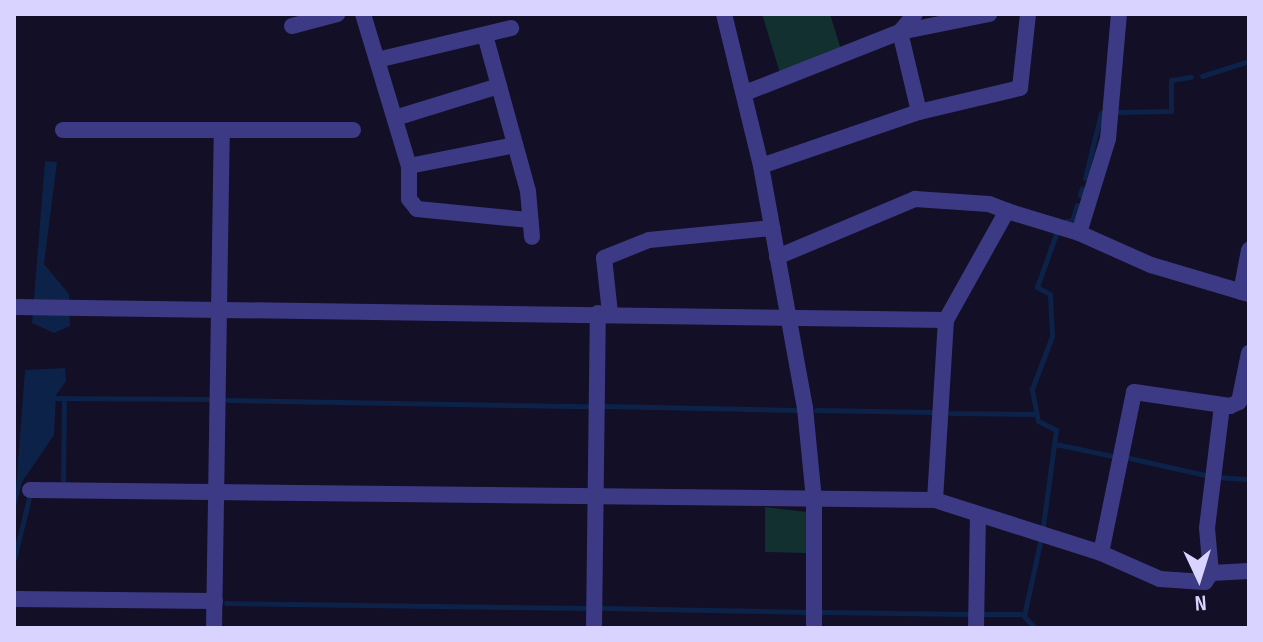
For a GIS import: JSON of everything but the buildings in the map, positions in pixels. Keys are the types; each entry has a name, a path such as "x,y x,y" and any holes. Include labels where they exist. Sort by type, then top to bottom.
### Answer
{"street":[{"path":"292,26 337,14"},
{"path":"363,14 409,166 409,199 417,209 531,228 515,145 485,35"},
{"path":"724,14 761,166 805,408 814,500 814,628"},
{"path":"900,32 915,14"},
{"path":"745,93 900,32 989,14"},
{"path":"761,166 919,112 1020,88 1028,14"},
{"path":"1079,233 1108,139 1119,14"},
{"path":"377,60 511,28"},
{"path":"900,32 919,112"},
{"path":"395,118 499,86"},
{"path":"63,130 353,130"},
{"path":"214,628 222,130"},
{"path":"409,166 515,145"},
{"path":"777,257 915,199 989,204 1079,233 1151,265 1245,293 1249,250"},
{"path":"935,500 946,320 1007,211"},
{"path":"594,628 595,496 604,258 649,240 772,228"},
{"path":"22,307 946,320"},
{"path":"1101,553 1134,392 1222,405 1239,402 1249,353"},
{"path":"30,490 935,500 1101,553 1160,579 1205,582 1211,573 1207,528 1222,405"},
{"path":"976,628 978,515"},
{"path":"1211,573 1249,571"},
{"path":"14,599 215,601"}],"green space":[{"path":"762,14 830,14 842,53 781,76"},
{"path":"765,507 807,512 807,553 765,552"}],"water":[{"path":"45,161 57,162 44,264 69,294 70,326 54,333 32,323"},
{"path":"65,368 66,381 56,395 54,435 22,482 14,515 25,370"}],"waterway":[{"path":"1202,76 1249,61"},
{"path":"1117,112 1171,111 1171,80 1191,77"},
{"path":"1085,178 1101,113"},
{"path":"1080,195 1082,188"},
{"path":"1066,221 1072,221 1077,205"},
{"path":"1043,526 1056,430 1038,421 1032,389 1052,336 1050,294 1037,287 1057,231"},
{"path":"51,398 210,399"},
{"path":"64,398 63,484 68,484"},
{"path":"227,400 588,406"},
{"path":"605,406 797,410"},
{"path":"816,410 932,412"},
{"path":"950,413 1034,414"},
{"path":"1055,444 1117,457"},
{"path":"1125,457 1209,476"},
{"path":"1218,477 1249,479"},
{"path":"14,559 30,494"},
{"path":"1035,628 1024,616 1041,538"},
{"path":"226,603 587,608"},
{"path":"603,608 807,612"},
{"path":"822,612 969,614"},
{"path":"983,614 1024,614"}]}
